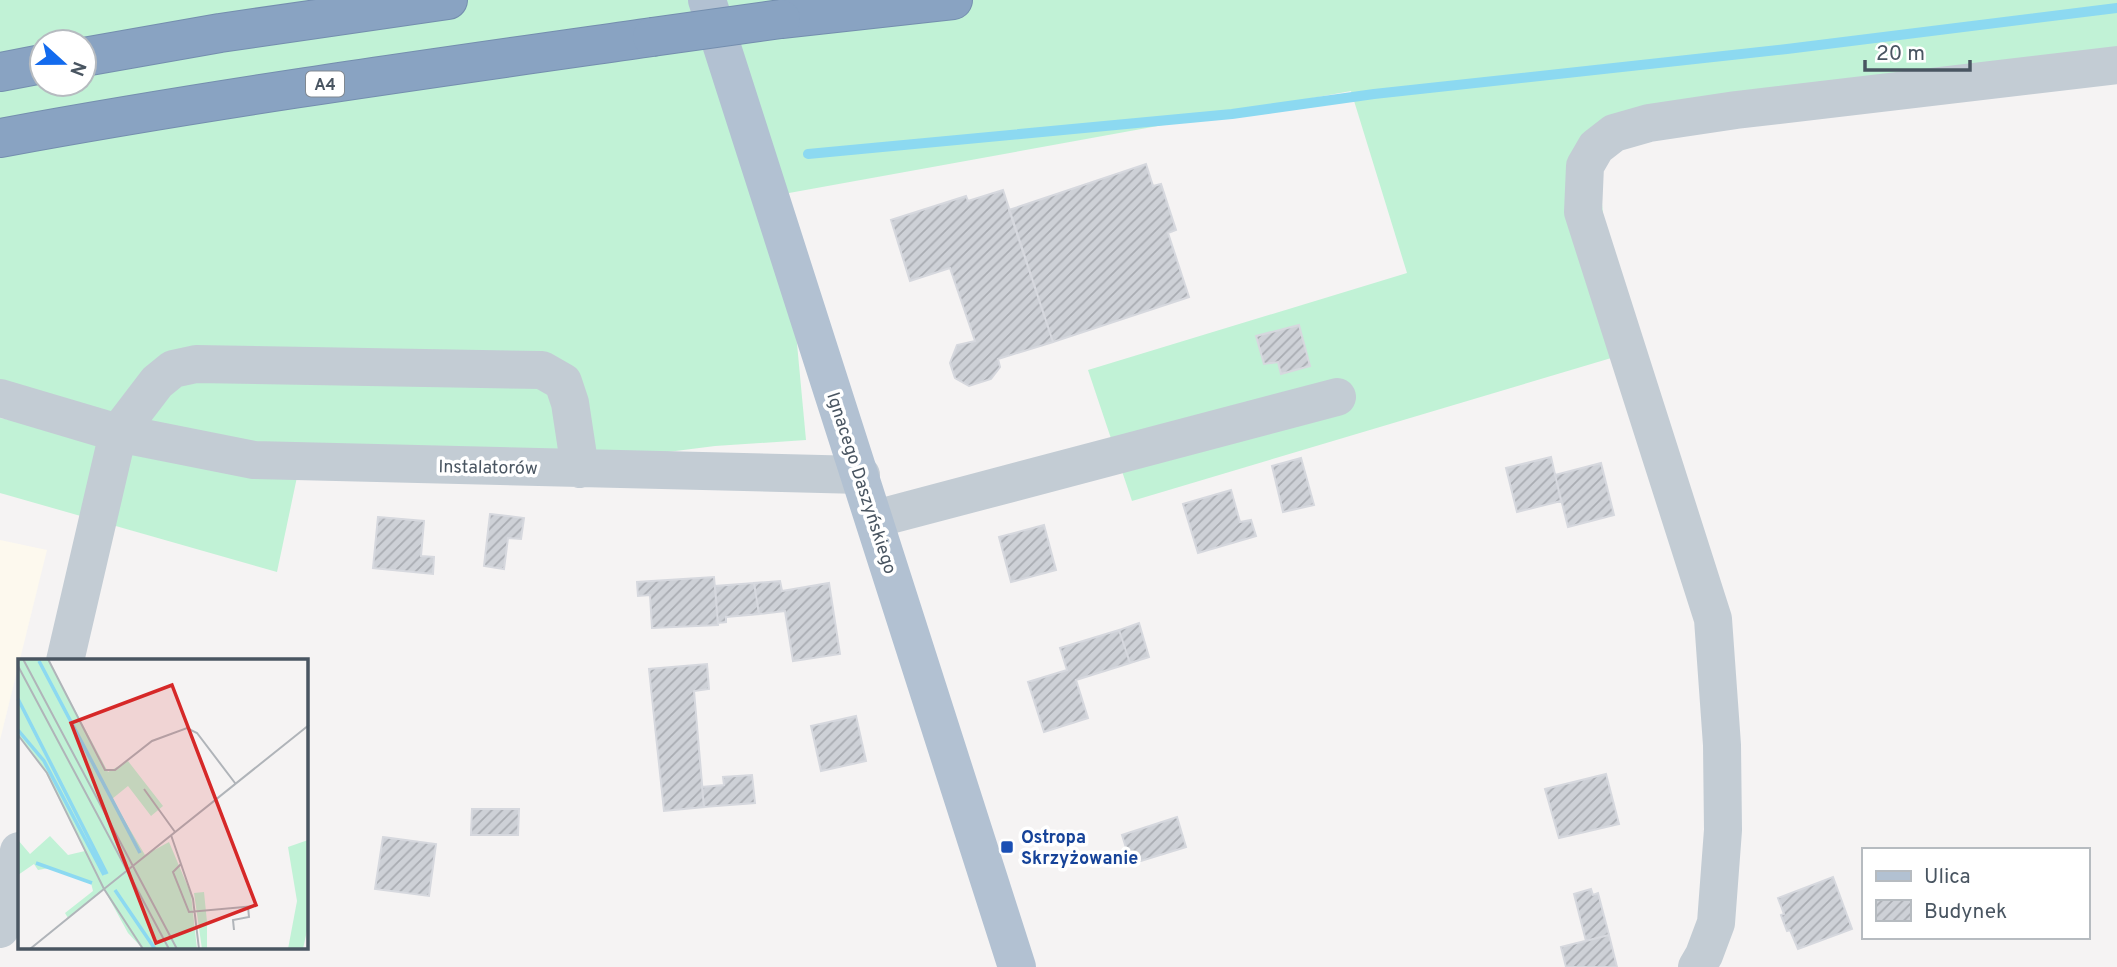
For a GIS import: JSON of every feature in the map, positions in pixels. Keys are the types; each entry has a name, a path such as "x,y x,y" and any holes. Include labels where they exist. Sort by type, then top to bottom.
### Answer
{"highway":[{"path":"98,55 220,33 448,0"},
{"name":"A4","path":"0,138 366,78 780,19 953,0"},
{"path":"0,72 28,67"}],"main road":[{"name":"Ignacego Daszyńskiego","path":"708,0 1017,967"}],"street":[{"path":"1697,967 1716,923 1723,830 1722,745 1713,619 1583,212 1585,166 1596,147 1614,133 1649,123 1736,110 2117,65"},
{"path":"65,659 118,433 158,382 173,369 196,365 542,370 563,382 570,403 580,469"},
{"path":"874,519 1337,397"},
{"name":"Instalatorów","path":"0,398 118,433 254,460 861,475"},
{"path":"0,929 5,890 18,854"}],"shaded area":[{"path":"0,540 47,550 0,740"}],"green space":[{"path":"0,0 708,0 789,258 806,440 715,446 479,476 150,427 0,381"},
{"path":"714,0 2117,0 2117,65 1596,147 1618,356 1132,501 1088,370 1407,273 1351,91 778,195"},
{"path":"0,418 297,477 277,572 0,493"}],"building":[{"path":"1146,164 1153,186 1161,184 1176,230 1168,233 1189,297 1053,342 1009,210"},
{"path":"1003,190 1053,342 998,359 1000,367 991,379 969,386 955,378 950,363 957,345 975,341 950,268 910,281 891,220 966,196 968,201"},
{"path":"1299,325 1310,366 1281,374 1278,362 1264,364 1256,336"},
{"path":"1551,457 1561,501 1517,512 1506,468"},
{"path":"1301,458 1314,505 1283,512 1272,466"},
{"path":"1601,463 1614,515 1568,527 1555,475"},
{"path":"1231,490 1240,522 1251,520 1256,536 1198,553 1183,504"},
{"path":"490,514 524,518 521,539 508,538 504,569 484,566"},
{"path":"378,517 424,521 421,556 434,557 433,574 373,568"},
{"path":"1044,525 1056,570 1011,582 999,537"},
{"path":"714,577 718,625 652,628 650,595 638,596 637,582"},
{"path":"780,581 782,591 829,583 840,654 793,661 785,611 759,614 754,583"},
{"path":"754,583 759,614 726,617 726,622 718,623 715,586"},
{"path":"1139,623 1149,657 1130,663 1119,630"},
{"path":"1119,630 1130,663 1076,680 1088,718 1044,732 1028,682 1067,670 1060,648"},
{"path":"707,664 709,689 694,691 704,807 664,811 649,669"},
{"path":"856,716 866,761 821,771 811,726"},
{"path":"1606,774 1619,824 1559,838 1545,789"},
{"path":"752,775 755,803 704,807 702,787 724,785 723,777"},
{"path":"472,809 519,809 518,835 471,835"},
{"path":"1177,817 1186,847 1131,864 1122,835"},
{"path":"383,837 436,844 429,896 375,889"},
{"path":"1833,877 1852,929 1798,949 1790,930 1787,931 1778,898"},
{"path":"1591,889 1593,895 1598,893 1609,935 1586,941 1574,894"},
{"path":"1609,935 1617,967 1566,967 1561,947"}],"waterway":[{"path":"808,154 1232,114 1374,94 1787,49 2117,8"}],"place":[{"name":"Ostropa Skrzyżowanie","path":"1007,847"}]}
